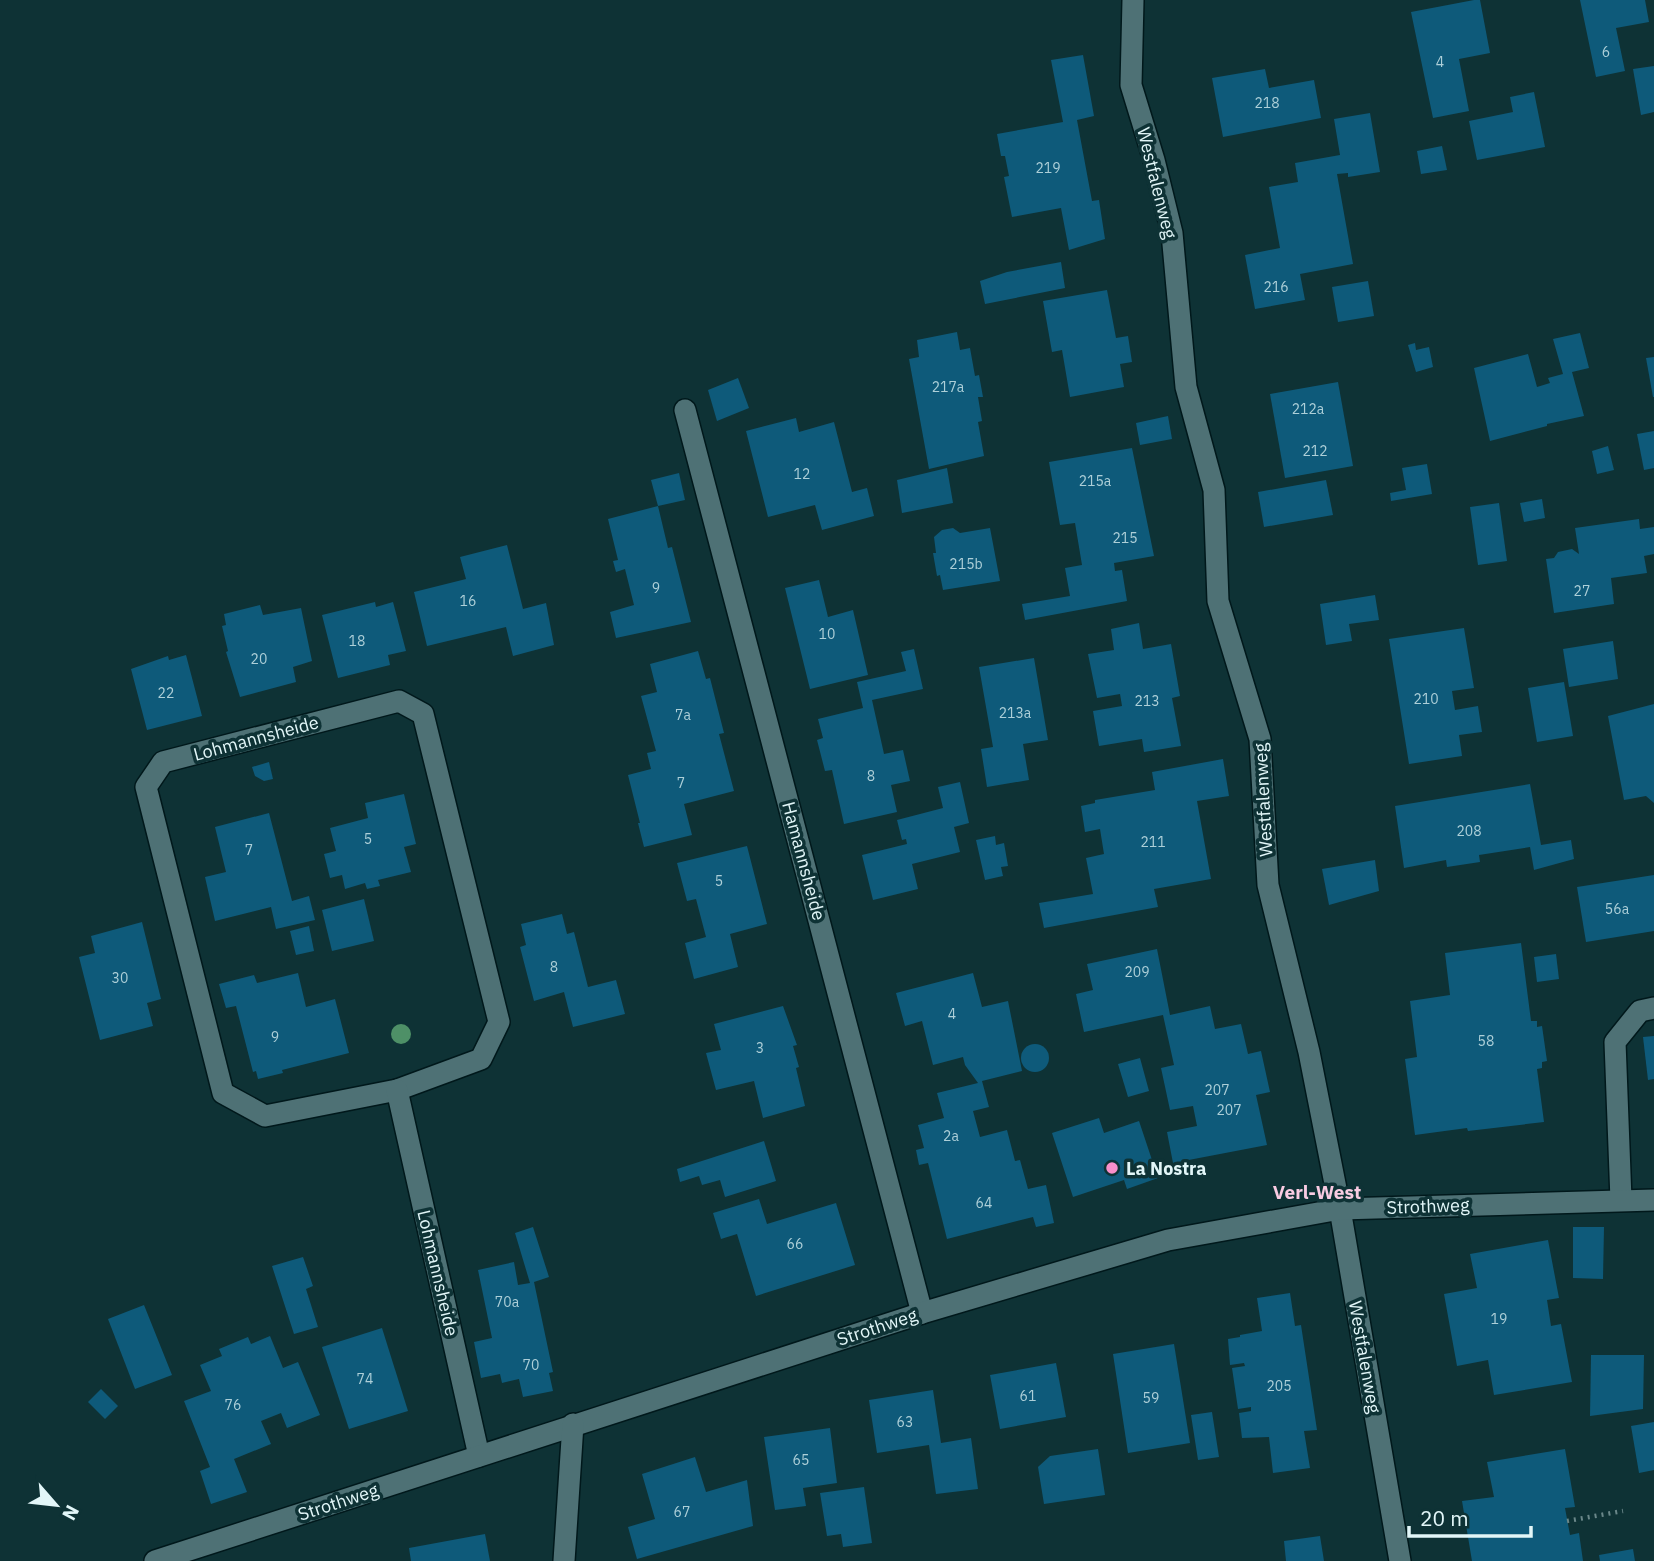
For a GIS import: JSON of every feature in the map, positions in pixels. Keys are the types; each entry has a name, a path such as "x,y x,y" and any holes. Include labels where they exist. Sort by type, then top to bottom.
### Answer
{"street":[{"name":"Westfalenweg","path":"1136,0 1131,85 1154,160 1172,233 1186,387 1214,490 1218,601 1260,739 1268,886 1308,1052 1340,1209 1400,1561"},
{"name":"Hamannsheide","path":"685,410 922,1312"},
{"name":"Lohmannsheide","path":"399,701 423,714 499,1022 481,1059 397,1090 265,1116 223,1093 146,787 163,762 399,701"},
{"path":"1621,1200 1615,1042 1640,1011 1654,1008"},
{"name":"Lohmannsheide","path":"397,1090 479,1456"},
{"name":"Strothweg","path":"155,1561 922,1312 1168,1240 1340,1209 1654,1200"},
{"path":"564,1561 573,1424"}],"path":[{"path":"1567,1521 1623,1511"}],"building":[{"path":"1480,0 1490,53 1459,59 1469,111 1433,118 1411,12"},
{"path":"1580,0 1645,0 1649,22 1616,28 1625,71 1596,77"},
{"path":"1083,55 1094,116 1077,120 1092,201 1099,200 1105,239 1069,250 1061,208 1012,217 1004,177 1009,176 1005,156 1001,156 997,134 1063,122 1051,60"},
{"path":"1654,66 1654,112 1641,115 1633,69"},
{"path":"1265,69 1269,88 1314,80 1321,118 1223,137 1212,78"},
{"path":"1534,92 1545,147 1477,160 1469,121 1513,112 1510,97"},
{"path":"1370,113 1380,172 1348,177 1348,173 1337,174 1353,264 1300,274 1305,300 1255,309 1245,255 1280,248 1269,187 1298,182 1295,163 1340,155 1334,119"},
{"path":"1442,146 1447,170 1421,174 1417,151"},
{"path":"1061,262 1065,288 985,304 980,281 1007,272"},
{"path":"1368,281 1374,316 1338,322 1332,287"},
{"path":"1107,290 1116,338 1128,336 1132,362 1120,364 1124,387 1070,397 1062,350 1052,352 1043,301"},
{"path":"957,332 960,350 970,348 975,376 979,375 983,397 978,397 982,421 978,422 984,456 929,469 909,359 919,357 917,340"},
{"path":"1580,333 1589,368 1572,372 1584,416 1490,441 1474,368 1528,354 1537,387 1550,383 1548,378 1563,374 1553,339"},
{"path":"1415,343 1416,350 1429,347 1433,367 1416,372 1408,345"},
{"path":"1654,357 1654,397 1653,397 1646,358"},
{"path":"738,378 749,408 717,421 708,390"},
{"path":"1338,382 1353,466 1285,478 1270,394"},
{"path":"1168,416 1172,439 1140,445 1136,423"},
{"path":"796,418 799,432 834,422 852,492 867,488 874,516 822,530 815,505 768,517 746,431"},
{"path":"1654,431 1654,468 1644,470 1637,434"},
{"path":"1608,446 1614,470 1597,474 1592,451"},
{"path":"1132,448 1154,556 1114,563 1115,571 1122,570 1127,601 1025,620 1022,604 1070,596 1065,568 1082,565 1075,523 1060,525 1049,462"},
{"path":"1427,464 1432,494 1391,501 1390,493 1406,490 1402,468"},
{"path":"947,468 953,503 902,513 897,480"},
{"path":"679,473 685,500 658,506 651,480"},
{"path":"1326,480 1333,515 1264,527 1258,492"},
{"path":"1542,499 1545,518 1524,522 1520,503"},
{"path":"1499,503 1507,561 1478,565 1470,507"},
{"path":"658,506 668,548 672,547 691,622 616,638 610,612 634,605 625,569 616,572 613,561 618,560 608,519"},
{"path":"1639,519 1640,529 1654,527 1654,554 1644,556 1647,573 1611,578 1614,604 1554,613 1546,559 1554,558 1558,552 1572,549 1579,554 1575,528"},
{"path":"953,528 960,533 990,528 1000,581 943,590 940,575 937,576 933,553 936,553 934,537 942,530"},
{"path":"507,545 523,609 546,603 554,645 513,656 506,627 427,646 414,592 466,579 460,557"},
{"path":"819,580 828,617 853,610 868,675 810,689 785,588"},
{"path":"1375,595 1379,620 1349,624 1352,641 1326,645 1320,604"},
{"path":"375,602 376,607 393,602 406,651 388,655 390,665 338,678 322,615"},
{"path":"260,605 263,615 301,608 312,661 293,667 296,682 240,697 226,652 228,651 222,626 226,625 224,614"},
{"path":"1139,623 1143,649 1171,644 1180,696 1172,698 1181,746 1144,752 1142,739 1099,746 1093,711 1122,706 1120,694 1097,698 1088,654 1114,650 1111,629"},
{"path":"1464,628 1474,688 1452,691 1455,710 1478,706 1482,732 1459,735 1462,756 1409,764 1389,639"},
{"path":"1613,641 1618,679 1569,687 1563,649"},
{"path":"914,649 923,689 872,700 884,754 903,750 910,781 891,785 897,812 844,824 832,770 825,771 817,740 823,738 818,719 863,708 857,682 906,671 901,652"},
{"path":"698,651 706,679 710,678 724,733 719,734 734,791 684,804 692,835 644,847 628,775 651,769 647,753 656,751 641,696 657,692 650,664"},
{"path":"186,655 202,716 147,730 131,669 168,656 169,660"},
{"path":"1034,658 1048,740 1023,744 1029,780 987,787 981,749 993,747 979,667"},
{"path":"1564,682 1573,736 1537,742 1528,688"},
{"path":"1654,704 1654,803 1646,796 1624,800 1608,716"},
{"path":"1223,759 1229,796 1197,801 1211,879 1154,889 1158,907 1044,928 1039,903 1093,894 1086,858 1104,854 1100,829 1085,832 1081,806 1095,803 1095,800 1155,790 1152,772"},
{"path":"269,762 273,779 264,781 255,776 252,767"},
{"path":"960,782 969,823 954,827 960,852 912,864 918,889 873,900 862,855 907,844 906,839 902,840 897,820 943,808 938,787"},
{"path":"1530,784 1541,845 1571,840 1574,859 1534,870 1530,847 1479,855 1480,862 1447,867 1446,860 1404,868 1395,806"},
{"path":"404,794 416,844 404,847 411,872 378,880 380,886 367,889 365,883 345,889 342,875 330,878 324,854 336,851 330,828 368,818 365,803"},
{"path":"269,813 292,901 309,896 315,920 276,929 271,907 215,921 205,877 226,872 215,827"},
{"path":"995,836 996,845 1004,843 1008,866 1001,867 1003,876 985,880 976,840"},
{"path":"747,846 767,924 730,934 738,967 694,979 685,943 706,937 696,899 687,901 677,863"},
{"path":"1375,860 1379,891 1329,905 1322,869"},
{"path":"1654,875 1654,931 1586,942 1577,887"},
{"path":"364,899 374,941 332,951 322,910"},
{"path":"562,914 567,934 574,932 588,987 616,980 625,1014 573,1027 564,992 534,1001 520,947 526,945 521,924"},
{"path":"142,922 161,999 147,1003 153,1026 100,1040 79,957 95,953 91,936"},
{"path":"309,926 314,951 296,955 290,931"},
{"path":"1521,943 1531,1021 1537,1021 1537,1027 1542,1026 1547,1061 1542,1062 1542,1068 1537,1069 1544,1122 1415,1135 1405,1059 1417,1057 1410,1001 1450,995 1445,953"},
{"path":"1157,949 1170,1015 1210,1006 1215,1029 1241,1024 1248,1054 1261,1051 1270,1092 1256,1095 1267,1145 1173,1163 1167,1132 1197,1126 1193,1106 1170,1110 1161,1068 1174,1065 1163,1015 1084,1032 1076,994 1093,990 1087,964"},
{"path":"1556,954 1559,979 1537,982 1534,957"},
{"path":"298,973 306,1007 335,999 349,1053 258,1079 256,1071 253,1072 236,1006 226,1008 219,984 254,975 257,983"},
{"path":"973,973 982,1007 1008,1001 1022,1071 982,1081 989,1107 973,1111 980,1137 1007,1130 1015,1161 1020,1160 1028,1189 1046,1185 1054,1223 1036,1227 1033,1217 947,1239 928,1163 919,1165 916,1150 924,1148 918,1125 944,1118 937,1093 978,1083 965,1065 963,1057 933,1065 922,1021 905,1026 896,993"},
{"path":"783,1006 797,1045 793,1046 805,1106 763,1118 754,1081 716,1090 706,1053 721,1050 714,1024"},
{"path":"1654,1036 1654,1079 1648,1080 1643,1037"},
{"path":"1035,1044 1045,1048 1049,1058 1045,1068 1035,1072 1025,1068 1021,1058 1025,1048"},
{"path":"1140,1058 1149,1091 1128,1097 1118,1064"},
{"path":"1099,1118 1104,1133 1139,1121 1158,1178 1127,1189 1124,1180 1073,1197 1052,1133"},
{"path":"764,1141 776,1181 725,1197 720,1180 702,1185 699,1176 680,1182 677,1169"},
{"path":"759,1199 767,1224 836,1203 855,1265 756,1296 737,1234 721,1239 713,1213"},
{"path":"533,1227 549,1277 534,1282 553,1372 549,1373 553,1391 523,1397 519,1379 502,1383 500,1374 481,1378 474,1342 492,1338 478,1270 514,1262 518,1285 530,1283 515,1233"},
{"path":"1573,1227 1604,1227 1603,1279 1573,1278"},
{"path":"1548,1240 1559,1298 1547,1300 1551,1326 1561,1324 1572,1382 1494,1395 1488,1360 1457,1366 1444,1294 1477,1288 1470,1254"},
{"path":"303,1257 313,1286 306,1289 318,1327 294,1334 272,1266"},
{"path":"1290,1293 1295,1326 1301,1325 1317,1430 1304,1431 1310,1468 1273,1473 1269,1437 1242,1438 1239,1413 1251,1411 1251,1407 1238,1409 1232,1368 1245,1366 1244,1363 1230,1365 1228,1339 1262,1331 1257,1298"},
{"path":"144,1305 172,1375 135,1389 108,1319"},
{"path":"382,1328 408,1411 349,1429 322,1347"},
{"path":"270,1336 283,1368 298,1362 320,1415 287,1428 281,1413 261,1421 271,1444 234,1459 247,1492 211,1504 200,1471 210,1467 184,1401 211,1391 200,1365 222,1356 219,1349 248,1337 251,1344"},
{"path":"1174,1344 1190,1443 1128,1453 1113,1354"},
{"path":"1591,1355 1644,1355 1643,1409 1590,1416"},
{"path":"1056,1363 1066,1417 1000,1429 990,1375"},
{"path":"101,1389 118,1406 105,1419 88,1402"},
{"path":"933,1390 941,1443 971,1438 978,1489 936,1494 929,1445 877,1453 869,1400"},
{"path":"1212,1412 1219,1457 1198,1460 1191,1415"},
{"path":"1654,1422 1654,1470 1639,1473 1631,1426"},
{"path":"830,1428 837,1483 803,1488 806,1506 775,1510 764,1437"},
{"path":"1098,1449 1105,1495 1044,1504 1038,1467 1050,1456"},
{"path":"1565,1449 1575,1507 1565,1508 1570,1535 1579,1533 1583,1561 1472,1561 1462,1501 1494,1497 1487,1462"},
{"path":"695,1457 706,1492 747,1480 753,1526 637,1559 628,1527 655,1519 642,1474"},
{"path":"864,1487 872,1543 843,1547 841,1534 827,1536 820,1493"},
{"path":"485,1534 490,1561 411,1561 409,1548"},
{"path":"1320,1536 1324,1561 1286,1561 1284,1541"},
{"path":"1633,1549 1635,1561 1600,1561 1599,1555"}],"place":[{"name":"La Nostra","path":"1112,1168"}],"district":[{"name":"Verl-West","path":"1317,1192"}]}
